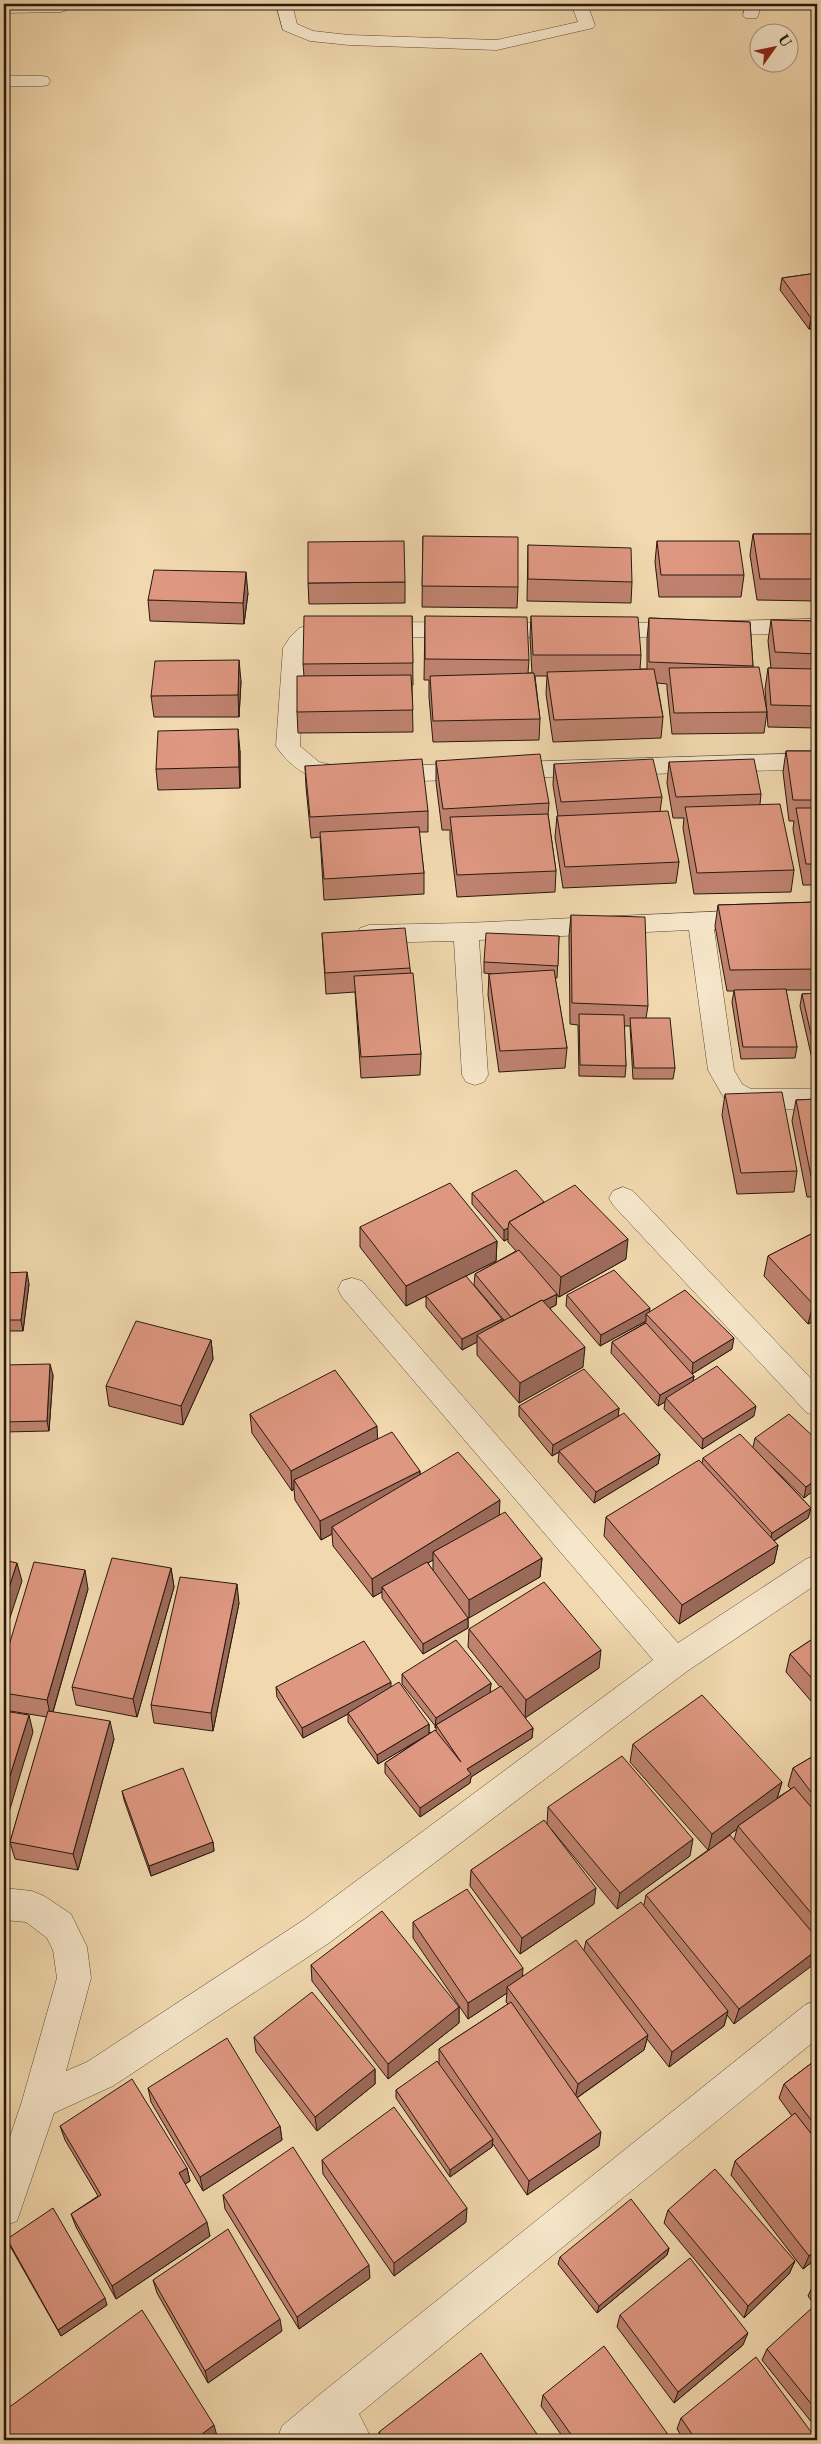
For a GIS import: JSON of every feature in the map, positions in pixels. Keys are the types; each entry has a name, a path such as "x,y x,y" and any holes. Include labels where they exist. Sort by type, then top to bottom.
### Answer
{"street":[{"path":"284,4 289,27 310,36 349,40 497,45 587,25 579,4"},
{"path":"4,8 61,7"},
{"path":"4,82 42,81"},
{"path":"817,626 643,630 339,629 308,632 298,638 294,648 288,746 295,758 305,766 316,771 366,775 817,761"},
{"path":"344,934 466,932 817,916"},
{"path":"700,921 721,1070 732,1091 747,1099 817,1099"},
{"path":"466,932 475,1075"},
{"path":"623,1198 817,1404"},
{"path":"352,1289 675,1662"},
{"path":"40,2101 100,2074 317,1931 675,1662 817,1568"},
{"path":"4,1904 32,1907 59,1926 70,1947 74,1978 40,2101 4,2208"},
{"path":"296,2440 817,2017"},
{"path":"334,2409 353,2440"}],"building":[{"path":"817,273 817,317 811,318 782,278"},
{"path":"753,534 817,534 817,579 760,579"},
{"path":"423,536 518,537 518,587 422,586"},
{"path":"404,541 405,582 308,583 308,542"},
{"path":"657,541 739,541 744,575 661,575"},
{"path":"528,545 631,548 632,582 528,579"},
{"path":"154,570 246,572 243,603 148,600"},
{"path":"304,616 412,616 413,663 303,664"},
{"path":"425,616 527,617 529,660 425,659"},
{"path":"531,616 638,617 641,655 533,655"},
{"path":"649,618 750,622 753,666 649,662"},
{"path":"771,620 817,621 817,654 775,652"},
{"path":"239,660 238,695 151,696 155,661"},
{"path":"759,667 767,712 674,713 669,668"},
{"path":"768,668 817,669 817,706 771,705"},
{"path":"654,669 663,717 554,720 547,672"},
{"path":"534,673 540,719 433,721 430,676"},
{"path":"411,675 413,710 297,712 297,676"},
{"path":"238,729 239,767 156,769 158,731"},
{"path":"786,751 817,751 817,800 793,800"},
{"path":"540,754 549,803 443,809 436,761"},
{"path":"422,759 428,811 310,817 305,766"},
{"path":"653,759 662,797 561,802 554,764"},
{"path":"754,759 761,794 676,797 669,762"},
{"path":"780,804 794,870 697,873 685,807"},
{"path":"796,808 817,808 817,864 806,864"},
{"path":"668,811 679,862 565,867 557,816"},
{"path":"548,814 556,871 457,875 450,817"},
{"path":"419,827 424,873 324,879 320,832"},
{"path":"817,902 817,969 730,970 718,905"},
{"path":"571,915 645,917 648,1006 572,1003"},
{"path":"405,928 410,968 325,973 322,933"},
{"path":"486,933 559,936 558,966 484,962"},
{"path":"554,970 567,1048 500,1051 489,974"},
{"path":"413,973 421,1054 361,1057 354,976"},
{"path":"786,989 797,1047 743,1047 734,990"},
{"path":"817,993 817,1052 815,1052 802,994"},
{"path":"579,1014 624,1015 626,1066 580,1065"},
{"path":"630,1018 670,1018 675,1068 634,1068"},
{"path":"782,1092 797,1171 741,1173 725,1094"},
{"path":"817,1099 817,1176 811,1176 796,1100"},
{"path":"516,1170 544,1202 509,1222 508,1228 504,1230 472,1193"},
{"path":"450,1183 497,1241 406,1286 360,1227"},
{"path":"575,1185 628,1239 561,1277 509,1222"},
{"path":"817,1231 817,1302 813,1304 768,1256"},
{"path":"519,1250 557,1294 511,1317 475,1274"},
{"path":"614,1270 650,1308 601,1335 567,1295"},
{"path":"27,1272 21,1320 4,1320 4,1273"},
{"path":"466,1276 502,1319 462,1339 426,1296"},
{"path":"685,1290 734,1338 693,1363 646,1314"},
{"path":"542,1300 585,1347 520,1383 477,1335"},
{"path":"136,1321 211,1340 181,1406 106,1386"},
{"path":"646,1323 694,1376 660,1395 612,1342"},
{"path":"50,1364 47,1421 4,1422 4,1365"},
{"path":"717,1366 756,1406 703,1439 666,1398"},
{"path":"584,1369 619,1408 553,1445 519,1406"},
{"path":"335,1370 377,1426 291,1471 250,1414"},
{"path":"624,1413 660,1454 596,1492 559,1451"},
{"path":"789,1414 817,1440 817,1479 806,1487 755,1438"},
{"path":"392,1432 420,1471 320,1521 294,1480"},
{"path":"740,1434 811,1508 772,1533 703,1458"},
{"path":"458,1452 500,1500 372,1579 332,1527"},
{"path":"699,1460 778,1545 682,1605 606,1517"},
{"path":"505,1512 542,1558 469,1600 433,1552"},
{"path":"112,1558 171,1568 133,1699 72,1687"},
{"path":"4,1560 17,1563 4,1603"},
{"path":"34,1562 85,1570 47,1700 4,1693 4,1662"},
{"path":"427,1562 468,1618 423,1644 382,1587"},
{"path":"180,1577 237,1584 211,1713 151,1705"},
{"path":"544,1582 601,1650 526,1700 469,1629"},
{"path":"817,1636 817,1684 790,1654"},
{"path":"456,1640 491,1683 436,1718 402,1674"},
{"path":"364,1641 391,1682 302,1728 276,1687"},
{"path":"399,1682 429,1724 377,1755 348,1713"},
{"path":"501,1686 533,1728 467,1769 471,1774 420,1808 385,1763 435,1730 461,1762 436,1725"},
{"path":"702,1695 782,1782 712,1834 633,1744"},
{"path":"4,1711 29,1715 4,1795"},
{"path":"48,1711 110,1721 73,1854 10,1842"},
{"path":"817,1754 817,1800 793,1768"},
{"path":"622,1756 693,1839 620,1893 548,1807"},
{"path":"183,1768 213,1842 149,1866 122,1791"},
{"path":"794,1787 817,1814 817,1920 738,1826"},
{"path":"544,1820 596,1888 522,1938 471,1870"},
{"path":"730,1835 817,1938 817,1950 739,2009 646,1895"},
{"path":"467,1889 523,1968 468,2003 413,1922"},
{"path":"641,1902 728,2011 672,2052 586,1941"},
{"path":"382,1911 459,2007 388,2064 311,1965"},
{"path":"576,1940 648,2035 578,2084 507,1987"},
{"path":"312,1992 375,2069 315,2117 254,2037"},
{"path":"511,2002 601,2132 529,2181 439,2049"},
{"path":"227,2038 280,2126 200,2177 148,2088"},
{"path":"817,2059 817,2128 784,2084"},
{"path":"437,2061 493,2139 450,2170 396,2090"},
{"path":"132,2079 187,2168 179,2173 207,2222 112,2286 71,2214 101,2195 60,2126"},
{"path":"394,2107 467,2208 394,2263 322,2160"},
{"path":"795,2113 817,2141 817,2249 809,2256 735,2161"},
{"path":"293,2147 369,2265 297,2317 223,2195"},
{"path":"715,2169 795,2261 748,2306 668,2210"},
{"path":"631,2199 669,2248 599,2306 560,2257"},
{"path":"53,2208 105,2298 58,2330 7,2239"},
{"path":"228,2229 280,2319 205,2371 153,2280"},
{"path":"690,2258 748,2333 678,2392 620,2315"},
{"path":"814,2306 817,2310 817,2411 767,2349"},
{"path":"142,2310 214,2425 194,2440 4,2440 4,2411"},
{"path":"604,2346 672,2440 575,2440 543,2395"},
{"path":"481,2353 541,2440 384,2440 379,2432"},
{"path":"756,2357 817,2440 696,2440 681,2418"}]}
